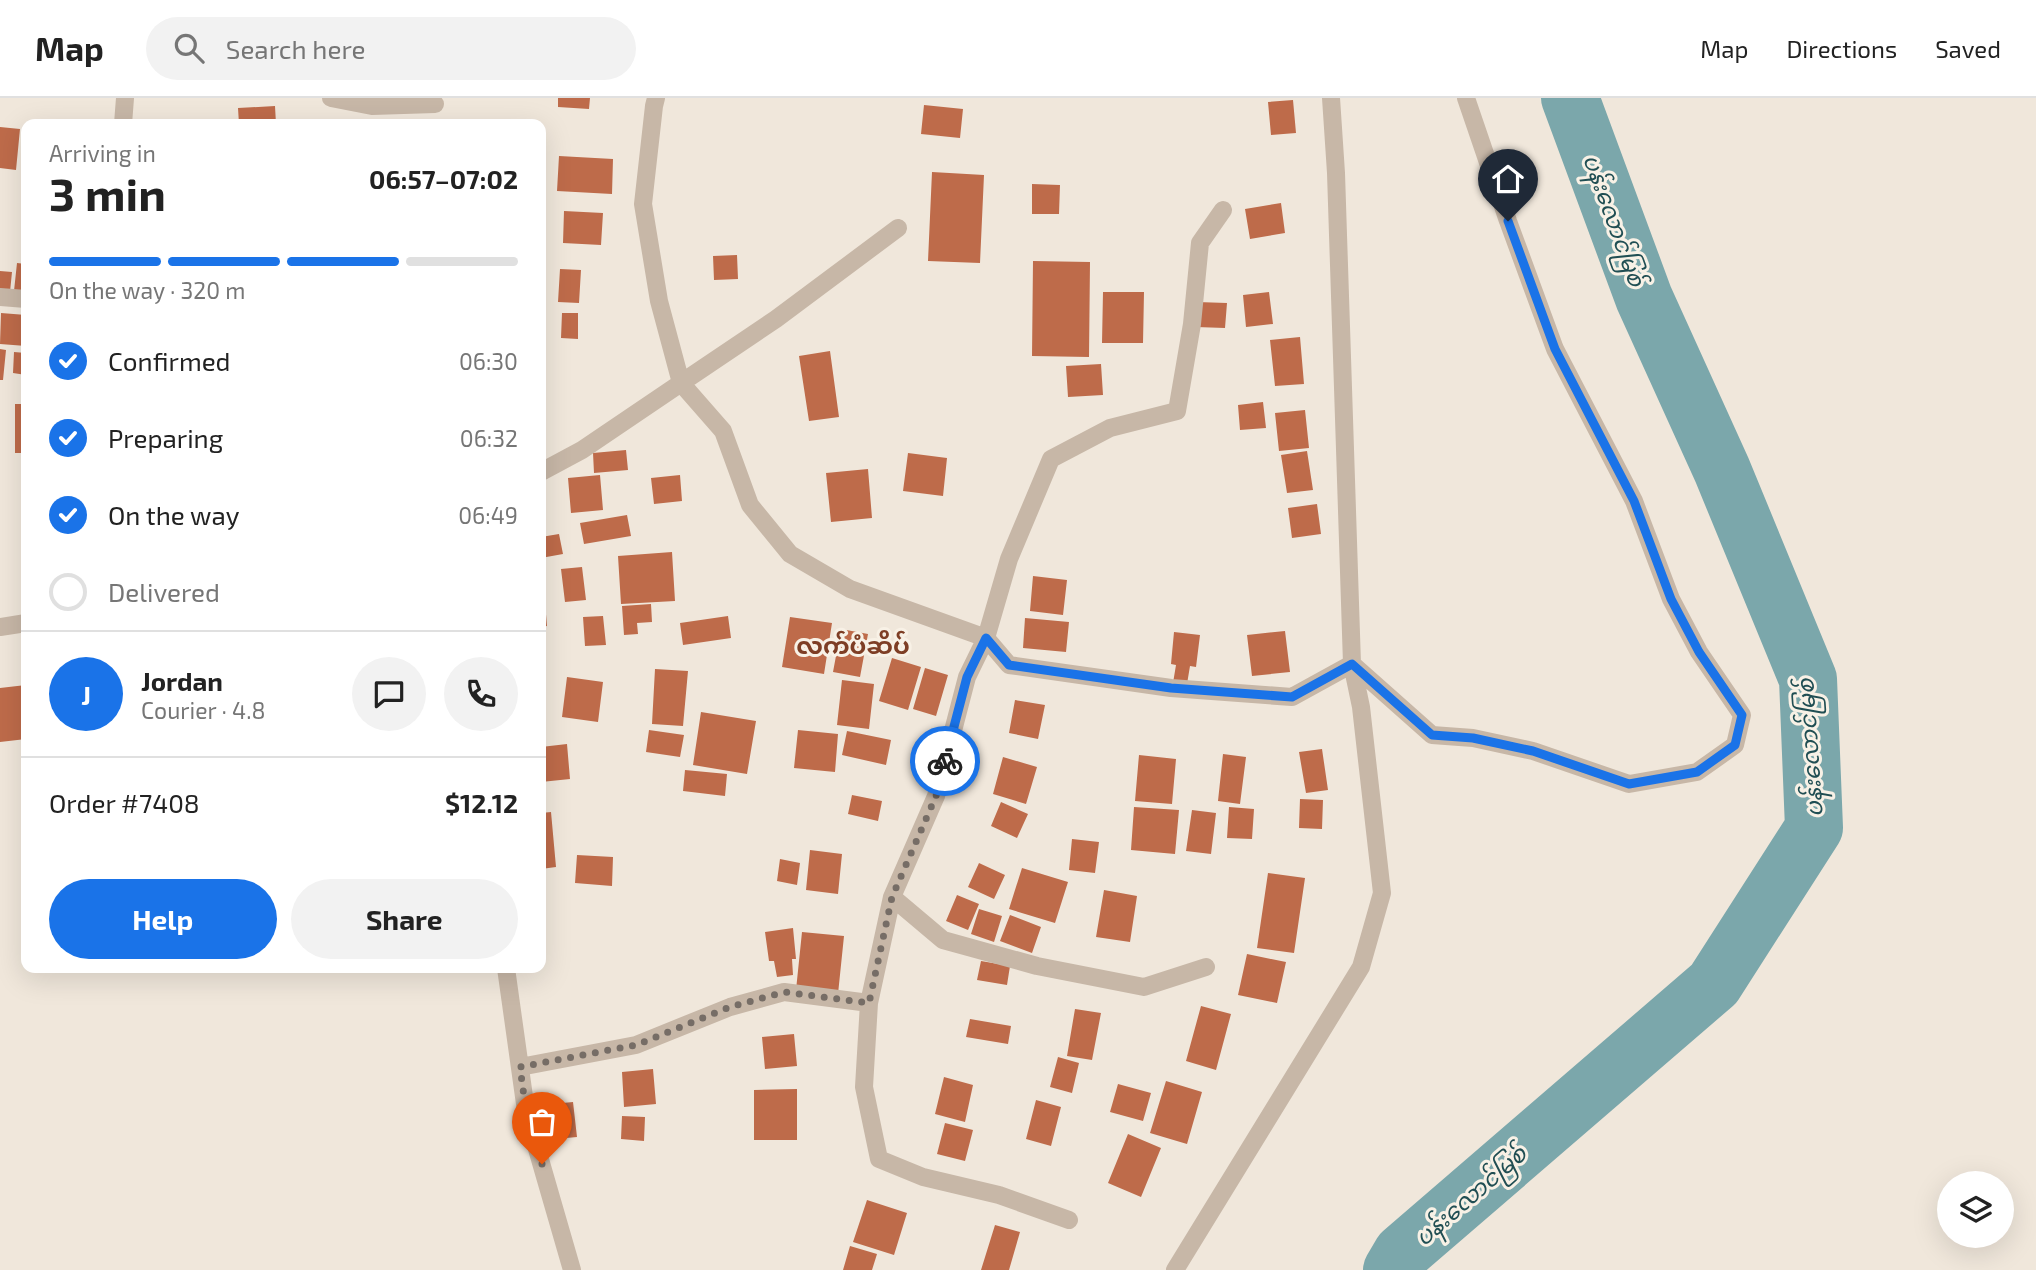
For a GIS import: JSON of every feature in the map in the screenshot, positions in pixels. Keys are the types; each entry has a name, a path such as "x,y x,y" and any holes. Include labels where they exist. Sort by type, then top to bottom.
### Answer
{"street":[{"path":"123,119 125,98"},
{"path":"331,98 372,106 435,104"},
{"path":"656,98 643,204 659,301 681,383 723,431 750,505 790,554 850,589 986,638 1009,665 1171,688 1292,697 1352,664"},
{"path":"1175,1270 1256,1134 1361,967 1382,893 1361,707 1352,664 1336,173 1331,98"},
{"path":"1352,664 1432,735 1473,738 1533,751 1629,784 1697,772 1735,745 1742,715 1699,652 1671,599 1634,501 1555,349 1466,98"},
{"path":"1069,1220 999,1195 923,1177 879,1159 864,1087 869,1003 892,897 936,796 967,677 986,638 1009,559 1051,459 1110,428 1177,411 1192,324 1200,243 1223,210"},
{"path":"546,469 582,450 776,319 898,228"},
{"path":"0,297 21,299"},
{"path":"0,627 21,624"},
{"path":"892,897 943,940 1037,966 1143,987 1206,967"},
{"path":"507,973 526,1111 572,1270"},
{"path":"520,1067 636,1045 730,1007 784,992 869,1003"}],"building":[{"path":"558,98 590,98 589,109 558,107"},
{"path":"1293,100 1296,133 1271,135 1268,102"},
{"path":"924,105 963,109 960,138 921,134"},
{"path":"275,106 276,119 239,119 238,108"},
{"path":"0,127 20,129 16,170 0,168"},
{"path":"559,156 613,159 612,194 557,191"},
{"path":"932,172 984,175 980,263 928,261"},
{"path":"1032,184 1060,185 1059,214 1032,214"},
{"path":"1281,203 1285,233 1250,239 1245,209"},
{"path":"564,211 603,213 601,245 563,243"},
{"path":"737,255 738,279 714,280 713,256"},
{"path":"1033,261 1090,262 1089,357 1032,356"},
{"path":"17,263 21,263 21,292 14,291"},
{"path":"560,269 581,270 579,303 558,302"},
{"path":"0,271 12,272 10,292 0,291"},
{"path":"1103,292 1144,292 1143,343 1102,343"},
{"path":"1269,292 1273,324 1246,327 1243,295"},
{"path":"1197,302 1227,303 1225,328 1196,327"},
{"path":"1,313 21,315 21,346 0,344"},
{"path":"562,313 578,313 578,339 561,338"},
{"path":"1300,337 1304,384 1275,386 1270,340"},
{"path":"0,349 6,350 3,380 0,380"},
{"path":"830,351 839,417 809,421 799,356"},
{"path":"14,352 21,353 21,374 13,373"},
{"path":"1101,364 1103,395 1068,397 1066,366"},
{"path":"1263,402 1266,428 1240,430 1238,405"},
{"path":"15,404 21,404 21,453 15,453"},
{"path":"1305,410 1309,448 1279,451 1275,413"},
{"path":"626,450 628,470 594,473 593,453"},
{"path":"1307,451 1313,490 1287,493 1281,455"},
{"path":"908,453 947,458 943,496 903,491"},
{"path":"868,469 872,518 831,522 826,473"},
{"path":"600,475 603,510 571,513 568,478"},
{"path":"680,475 682,501 654,504 651,478"},
{"path":"1317,504 1321,534 1292,538 1288,508"},
{"path":"627,515 631,536 584,544 580,523"},
{"path":"559,534 563,554 546,557 546,536"},
{"path":"672,552 675,601 621,604 618,556"},
{"path":"582,567 586,600 565,602 561,569"},
{"path":"1033,576 1067,580 1063,615 1030,611"},
{"path":"651,604 652,622 637,623 638,634 624,635 622,606"},
{"path":"603,616 606,645 585,646 583,617"},
{"path":"728,616 731,638 683,645 680,623"},
{"path":"790,617 832,623 824,674 782,667"},
{"path":"1025,618 1069,622 1066,652 1023,648"},
{"path":"841,629 868,634 860,677 833,672"},
{"path":"1285,631 1290,672 1252,676 1247,635"},
{"path":"1174,632 1200,635 1196,667 1190,666 1187,684 1173,683 1176,665 1171,664"},
{"path":"892,658 921,667 908,710 879,701"},
{"path":"925,668 948,675 936,716 913,709"},
{"path":"655,669 688,671 683,726 652,724"},
{"path":"567,677 603,682 598,722 562,717"},
{"path":"842,680 874,684 869,729 837,725"},
{"path":"21,686 21,740 0,742 0,688"},
{"path":"1015,700 1045,705 1038,739 1009,733"},
{"path":"701,712 756,721 747,774 693,765"},
{"path":"649,730 684,735 680,757 646,752"},
{"path":"798,730 838,734 835,772 794,768"},
{"path":"847,731 891,740 886,765 842,755"},
{"path":"567,744 570,779 546,781 546,746"},
{"path":"1322,749 1328,790 1306,793 1299,752"},
{"path":"1223,754 1246,757 1240,804 1218,801"},
{"path":"1139,755 1176,759 1172,804 1135,801"},
{"path":"1003,757 1037,767 1026,804 993,794"},
{"path":"685,770 727,774 725,796 683,791"},
{"path":"852,795 882,801 878,821 848,814"},
{"path":"1300,799 1323,800 1322,829 1299,828"},
{"path":"1001,802 1028,814 1017,838 991,826"},
{"path":"1134,807 1179,810 1175,854 1131,850"},
{"path":"1229,807 1254,809 1252,839 1227,838"},
{"path":"1192,810 1216,813 1211,854 1186,851"},
{"path":"546,812 551,812 556,867 546,868"},
{"path":"1072,839 1099,842 1095,873 1069,870"},
{"path":"810,850 842,854 838,894 806,890"},
{"path":"577,855 613,857 612,886 575,883"},
{"path":"780,859 800,863 797,885 777,881"},
{"path":"979,863 1005,875 994,899 968,887"},
{"path":"1022,868 1068,882 1055,923 1009,909"},
{"path":"1268,873 1305,878 1294,953 1257,948"},
{"path":"1104,890 1137,896 1130,942 1096,937"},
{"path":"957,895 979,904 968,930 946,921"},
{"path":"979,909 1002,916 994,942 971,934"},
{"path":"1010,915 1041,927 1032,953 1000,941"},
{"path":"793,928 796,959 792,959 793,975 777,977 774,961 769,961 765,932"},
{"path":"802,932 844,936 838,994 796,990"},
{"path":"1247,954 1286,962 1277,1003 1238,995"},
{"path":"981,961 1010,966 1007,985 977,980"},
{"path":"1201,1006 1231,1014 1216,1070 1186,1061"},
{"path":"1075,1009 1101,1013 1092,1060 1067,1056"},
{"path":"970,1019 1011,1026 1008,1044 966,1037"},
{"path":"794,1034 797,1066 765,1069 762,1037"},
{"path":"1058,1057 1079,1063 1072,1093 1050,1087"},
{"path":"653,1069 656,1104 624,1107 622,1072"},
{"path":"944,1077 973,1085 965,1122 935,1114"},
{"path":"1166,1081 1202,1092 1187,1144 1150,1133"},
{"path":"1118,1084 1151,1093 1143,1121 1110,1112"},
{"path":"797,1089 797,1140 754,1140 754,1090"},
{"path":"1036,1100 1061,1107 1051,1146 1026,1139"},
{"path":"573,1102 577,1137 545,1140 542,1105"},
{"path":"622,1116 645,1117 644,1141 621,1139"},
{"path":"945,1123 973,1130 965,1161 937,1154"},
{"path":"1128,1134 1161,1148 1141,1197 1108,1183"},
{"path":"867,1200 907,1213 894,1255 853,1242"},
{"path":"995,1225 1020,1232 1009,1270 981,1270"},
{"path":"850,1246 877,1254 872,1270 843,1270"}],"waterway":[{"name":"ပန်းလောင်မြစ်","path":"1392,1270 1402,1253 1714,984 1814,828 1808,679 1722,470 1644,298 1570,98"}],"way so far":[{"path":"542,1164 526,1111 520,1067 636,1045 730,1007 784,992 869,1003 892,897 936,796 945,761"}],"district":[{"name":"လက်ပံဆိပ်","path":"853,644"}],"route":[{"path":"945,761 967,677 986,638 1009,665 1171,688 1292,697 1352,664 1432,735 1473,738 1533,751 1629,784 1697,772 1735,745 1742,715 1699,652 1671,599 1634,501 1555,349 1508,221"}]}
